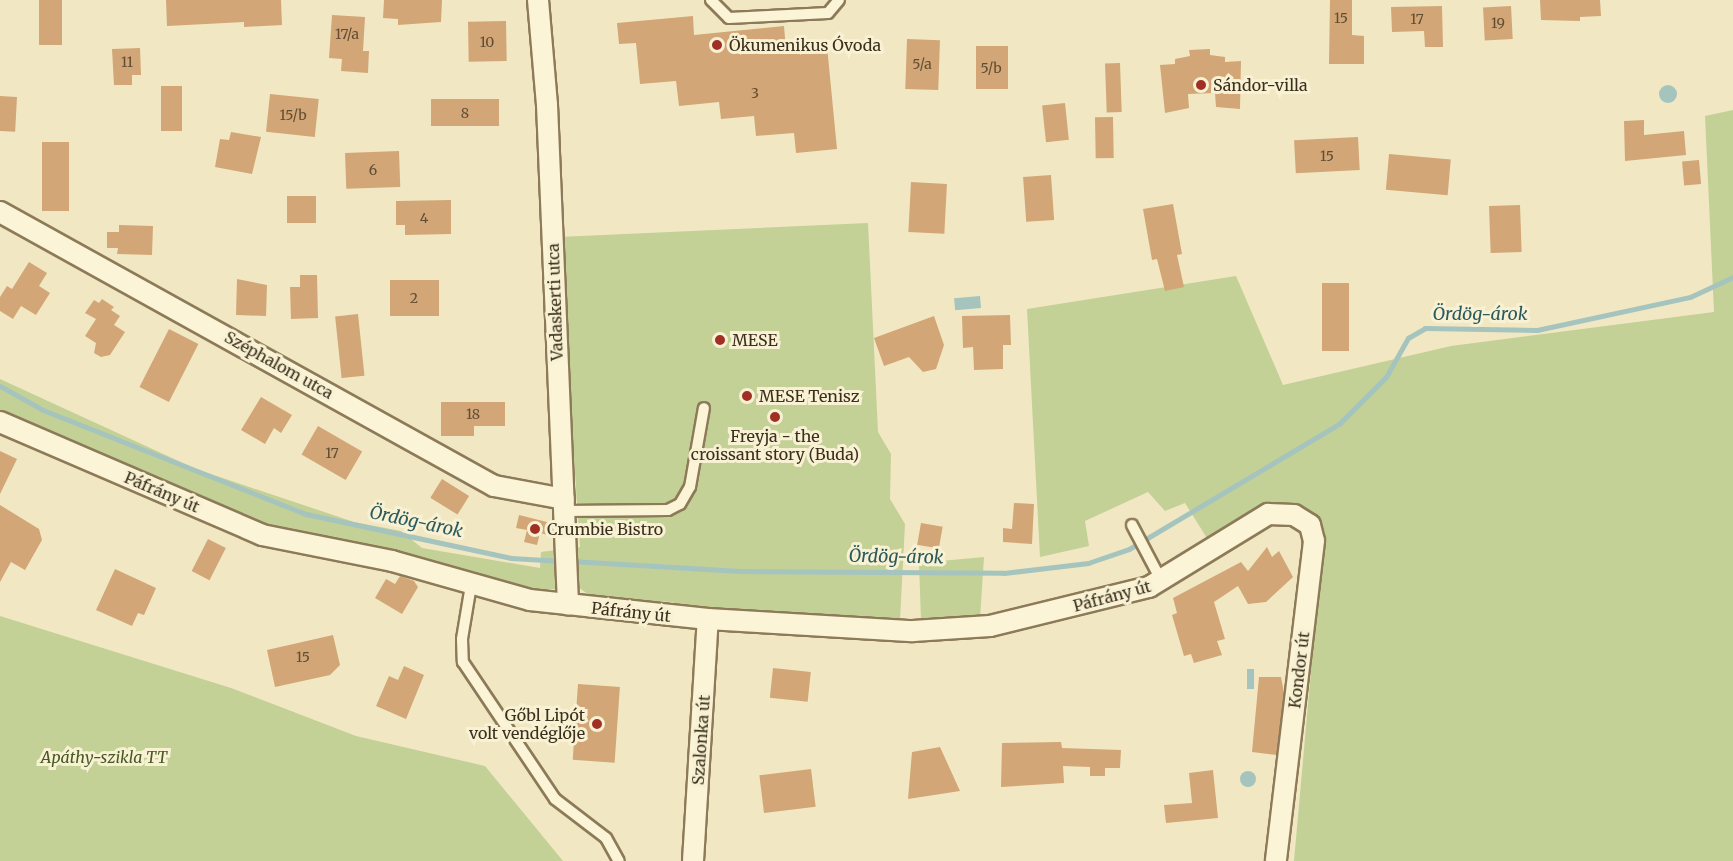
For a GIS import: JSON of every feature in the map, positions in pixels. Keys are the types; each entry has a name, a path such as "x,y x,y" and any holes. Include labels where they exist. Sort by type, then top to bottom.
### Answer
{"street":[{"name":"Vadaskerti utca","path":"538,0 547,105 568,596"},
{"name":"Széphalom utca","path":"0,212 480,479 507,490 565,505"},
{"name":"Páfrány út","path":"0,422 262,534 392,561 471,585 568,596 708,620 913,631 990,626 1162,582 1268,514"},
{"name":"Kondor út","path":"1268,514 1294,515 1310,525 1314,532 1275,861"},
{"name":"Szalonka út","path":"693,861 708,620"}],"lane":[{"path":"711,0 729,18 828,13 839,0"},
{"path":"565,505 668,510 680,504 690,487 704,408"},
{"path":"1132,525 1162,582"},
{"path":"471,585 462,639 463,662 555,800 606,838 619,861"}],"green space":[{"path":"1733,110 1733,861 1294,861 1322,548 1294,513 1210,543 1185,503 1165,511 1148,492 1085,521 1089,546 1040,557 1027,309 1236,276 1283,385 1451,346 1714,312 1705,116"},
{"name":"MESE","path":"868,223 878,432 891,454 890,499 905,524 900,620 749,616 673,609 673,602 654,601 651,607 589,595 578,587 533,591 490,585 261,528 0,419 0,379 196,469 354,522 401,531 422,548 540,568 541,552 580,547 559,237"},
{"path":"984,557 980,619 921,620 919,563"},
{"name":"Apáthy-szikla TT","path":"0,616 231,688 356,736 485,766 563,861 0,861"}],"water":[{"path":"1664,85 1672,85 1677,90 1675,101 1664,103 1659,98 1659,90"},
{"path":"980,296 981,308 955,310 954,298"},
{"path":"1247,669 1254,669 1254,689 1247,689"},
{"path":"1248,771 1256,779 1248,787 1240,779"}],"building":[{"path":"39,0 62,0 62,45 39,45"},
{"path":"166,0 281,0 282,25 244,27 244,22 167,26"},
{"path":"384,0 442,0 441,22 398,25 398,19 383,18"},
{"path":"1330,0 1352,0 1352,35 1364,36 1364,64 1329,64"},
{"path":"1540,0 1600,0 1601,16 1580,17 1580,21 1541,20"},
{"path":"1442,6 1443,47 1425,47 1424,31 1392,32 1391,7"},
{"path":"1511,6 1513,39 1485,40 1483,7"},
{"path":"332,15 365,17 363,51 369,51 368,73 341,71 342,59 329,58"},
{"path":"693,16 694,35 784,26 786,50 827,46 837,149 796,153 794,133 756,136 754,116 721,119 719,102 679,106 676,81 640,84 636,43 619,44 617,23"},
{"path":"506,21 507,61 469,62 468,22"},
{"path":"907,39 940,40 938,90 905,89"},
{"path":"976,46 1008,46 1008,89 976,89"},
{"path":"140,48 141,75 132,75 132,85 114,85 112,49"},
{"name":"Sándor-villa","path":"1210,49 1210,55 1225,57 1225,62 1241,61 1240,109 1216,107 1215,93 1188,94 1189,108 1165,113 1160,65 1175,64 1175,59 1190,56 1189,50"},
{"path":"1120,63 1122,112 1107,112 1105,64"},
{"path":"161,86 182,86 182,131 161,131"},
{"path":"270,94 319,99 315,137 266,132"},
{"path":"0,96 17,97 15,132 0,131"},
{"path":"431,99 499,99 499,126 431,126"},
{"path":"1065,103 1069,140 1046,142 1042,105"},
{"path":"1095,117 1113,117 1114,158 1096,158"},
{"path":"1644,120 1644,135 1684,131 1686,155 1625,161 1624,121"},
{"path":"231,132 261,137 252,174 215,167 220,139 229,140"},
{"path":"1358,137 1360,170 1296,173 1294,140"},
{"path":"42,142 69,142 69,211 42,211"},
{"path":"399,151 400,187 346,189 345,153"},
{"path":"1389,154 1451,159 1448,195 1386,190"},
{"path":"1699,160 1701,184 1684,185 1682,161"},
{"path":"1051,175 1054,220 1026,222 1023,177"},
{"path":"911,182 947,184 944,234 908,232"},
{"path":"287,196 316,196 316,223 287,223"},
{"path":"451,200 451,234 405,235 405,225 396,225 396,201"},
{"path":"1173,204 1182,254 1177,255 1184,287 1165,291 1157,259 1152,260 1143,209"},
{"path":"1520,205 1522,252 1491,253 1489,206"},
{"path":"119,225 153,226 152,255 117,254 118,248 107,248 107,232 119,232"},
{"path":"29,262 47,273 39,286 50,293 36,315 21,306 13,319 0,311 0,297 7,286 12,289"},
{"path":"300,275 317,275 318,318 291,319 290,287 300,287"},
{"path":"237,279 267,285 266,316 236,315"},
{"path":"390,280 439,280 439,316 390,316"},
{"path":"1322,283 1349,283 1349,351 1322,351"},
{"path":"102,299 114,307 111,310 120,316 114,325 125,332 110,355 101,357 94,353 96,343 85,336 96,319 85,313 94,300 99,303"},
{"path":"358,314 364,376 342,378 335,316"},
{"path":"1010,315 1011,345 1003,345 1003,369 974,370 973,347 963,348 962,316"},
{"path":"934,316 944,345 936,369 923,372 909,357 884,366 874,338"},
{"path":"169,329 198,344 169,402 139,387"},
{"path":"261,397 292,415 281,433 274,428 265,444 241,430"},
{"path":"441,402 505,402 505,426 474,426 474,436 441,436"},
{"path":"318,426 362,452 346,480 302,455"},
{"path":"0,451 17,459 0,494"},
{"path":"442,479 469,496 457,515 430,498"},
{"path":"1014,503 1034,504 1032,544 1003,542 1003,528 1012,529"},
{"path":"0,505 39,529 42,540 25,570 11,562 0,582"},
{"name":"Crumbie Bistro","path":"519,515 551,523 548,535 540,533 537,545 524,542 527,530 516,528"},
{"path":"921,523 943,527 939,548 917,545"},
{"path":"208,539 226,548 209,580 192,571"},
{"path":"1267,547 1272,557 1279,551 1293,577 1266,602 1248,604 1238,586 1214,602 1225,639 1217,641 1222,655 1194,663 1191,654 1184,656 1172,615 1177,613 1173,598 1241,562 1248,571"},
{"path":"115,569 156,588 144,615 138,613 132,626 96,610"},
{"path":"400,576 414,581 418,587 402,614 375,598 386,579 395,584"},
{"path":"333,635 340,665 330,675 275,687 267,650"},
{"path":"404,666 424,675 406,719 376,706 389,676 398,680"},
{"path":"773,668 811,672 808,702 770,698"},
{"path":"1259,677 1281,677 1284,693 1277,755 1252,752"},
{"name":"Gőbl Lipót volt vendéglője","path":"578,684 620,687 615,763 573,760"},
{"path":"1061,742 1062,748 1121,750 1120,768 1105,768 1105,776 1090,776 1090,767 1063,766 1064,783 1001,787 1002,743"},
{"path":"940,747 960,791 908,799 912,752"},
{"path":"811,769 816,807 764,813 759,775"},
{"path":"1213,770 1218,818 1166,823 1164,805 1192,803 1189,773"}],"waterway":[{"name":"Ördög-árok","path":"571,561 740,571 1004,573 1088,563 1129,549 1340,423 1386,377 1408,338 1425,328 1537,330 1690,297 1733,277"},
{"name":"Ördög-árok","path":"0,386 43,410 306,514 511,558 562,561"}],"place":[{"name":"Ökumenikus Óvoda","path":"717,45"},
{"name":"Sándor-villa","path":"1201,85"},
{"name":"MESE","path":"720,340"},
{"name":"MESE Tenisz","path":"747,396"},
{"name":"Freyja - the croissant story (Buda)","path":"775,417"},
{"name":"Crumbie Bistro","path":"535,529"},
{"name":"Gőbl Lipót volt vendéglője","path":"597,724"}]}
